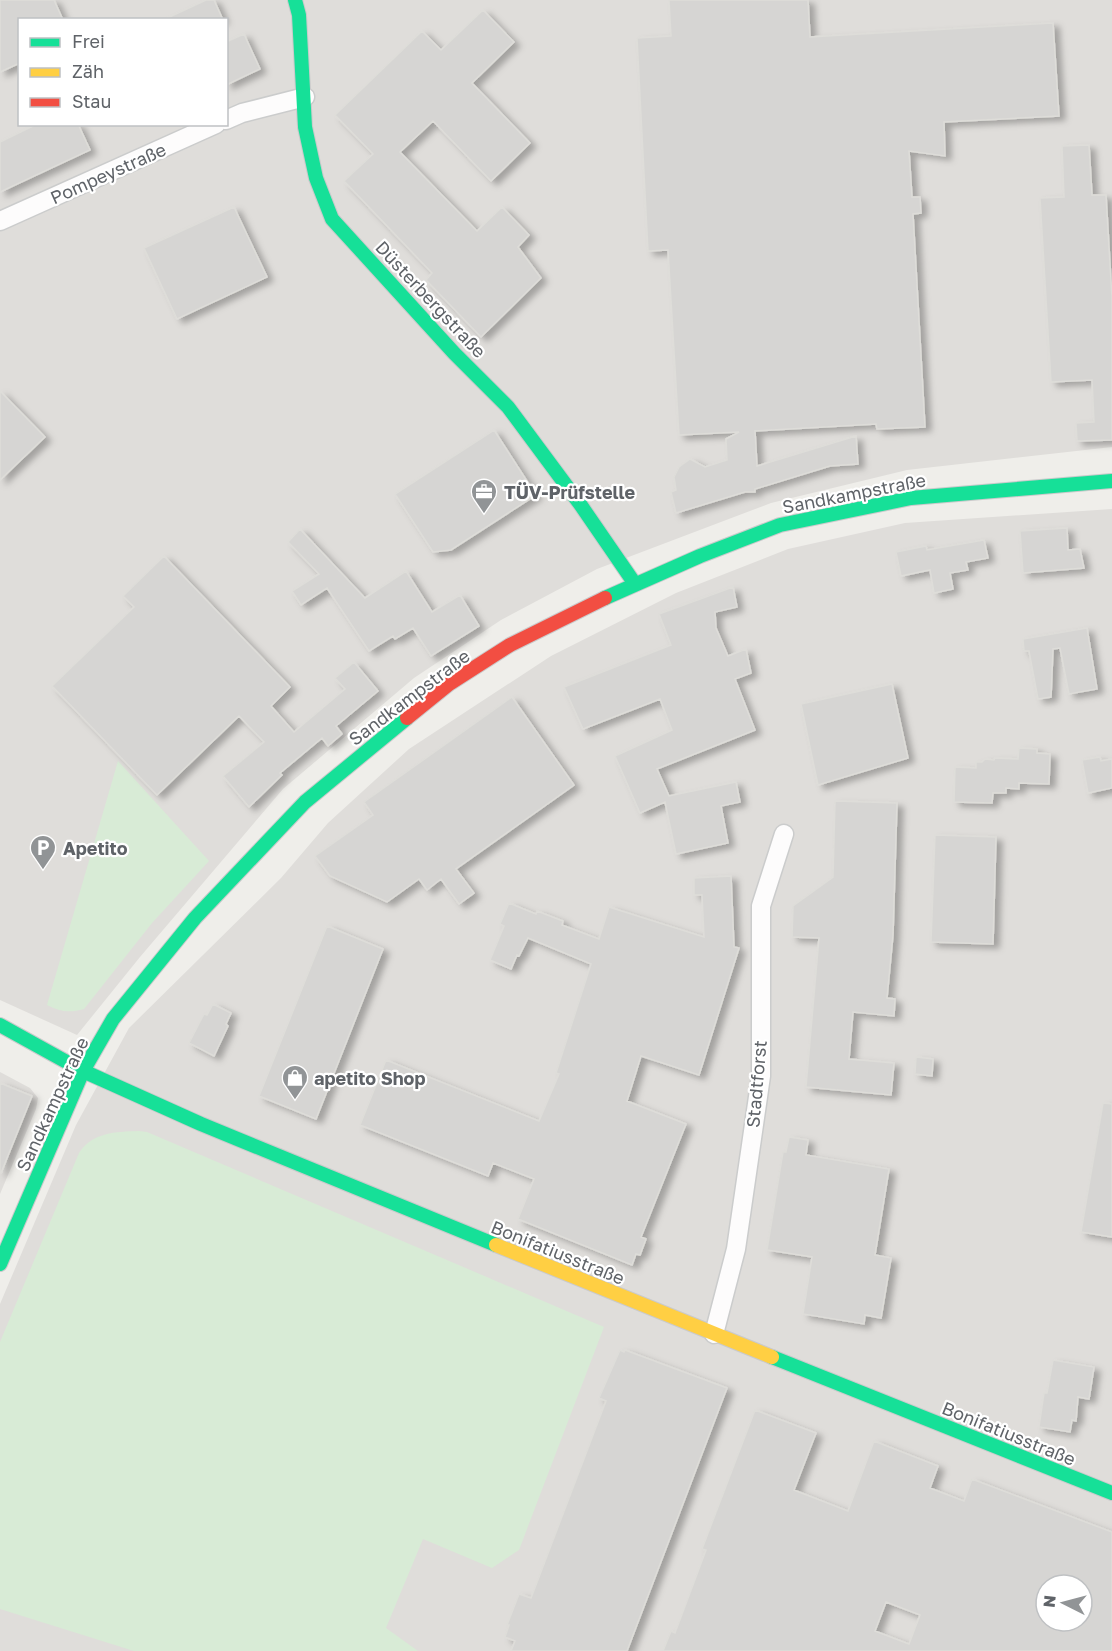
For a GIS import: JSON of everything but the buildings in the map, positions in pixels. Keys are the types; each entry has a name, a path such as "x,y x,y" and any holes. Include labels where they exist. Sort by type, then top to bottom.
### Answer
{"street":[{"name":"Düsterbergstraße","path":"295,0 299,15 305,127 316,178 332,219 454,352 508,407 635,584"},
{"path":"228,119 242,113 305,97"},
{"name":"Pompeystraße","path":"0,221 212,126"},
{"name":"Sandkampstraße","path":"0,1264 83,1071 113,1019 195,918 306,802 449,684 510,645 635,584 780,525 911,498 1112,481"},
{"name":"Stadtforst","path":"714,1334 736,1249 761,1076 761,906 784,834"},
{"name":"Bonifatiusstraße","path":"0,1025 83,1071 360,1191 1112,1493"}],"shaded area":[{"path":"0,0 1112,0 1112,447 907,470 771,503 597,569 501,620 414,678 283,789 77,1035 0,1000"},
{"path":"1112,509 1112,1651 0,1651 0,1304 76,1125 129,1028 281,878 328,823 409,749 551,656 676,593 788,549 905,523"},
{"path":"0,1072 30,1088 38,1098 36,1109 0,1194"}],"green space":[{"path":"118,761 209,861 152,923 84,1009 70,1011 56,1009 47,1005"},
{"path":"147,1132 604,1327 519,1550 492,1568 423,1539 386,1628 418,1651 134,1651 0,1609 0,1342 79,1153 91,1141 105,1134"}],"traffic: fast":[{"path":"295,0 299,15 305,127 316,178 332,219 454,353 508,407 580,504 635,584"},
{"path":"605,598 700,556 780,525 911,498 1112,481"},
{"path":"0,1264 83,1071 113,1019 195,918 305,802 407,718"},
{"path":"0,1025 83,1071 201,1124 496,1245"},
{"path":"772,1357 1112,1493"}],"traffic: slow":[{"path":"496,1245 772,1357"}],"traffic: jam":[{"path":"407,718 449,684 510,645 605,598"}],"place":[{"name":"TÜV-Prüfstelle","path":"484,515"},
{"name":"Apetito","path":"43,871"},
{"name":"apetito Shop","path":"295,1101"}]}
